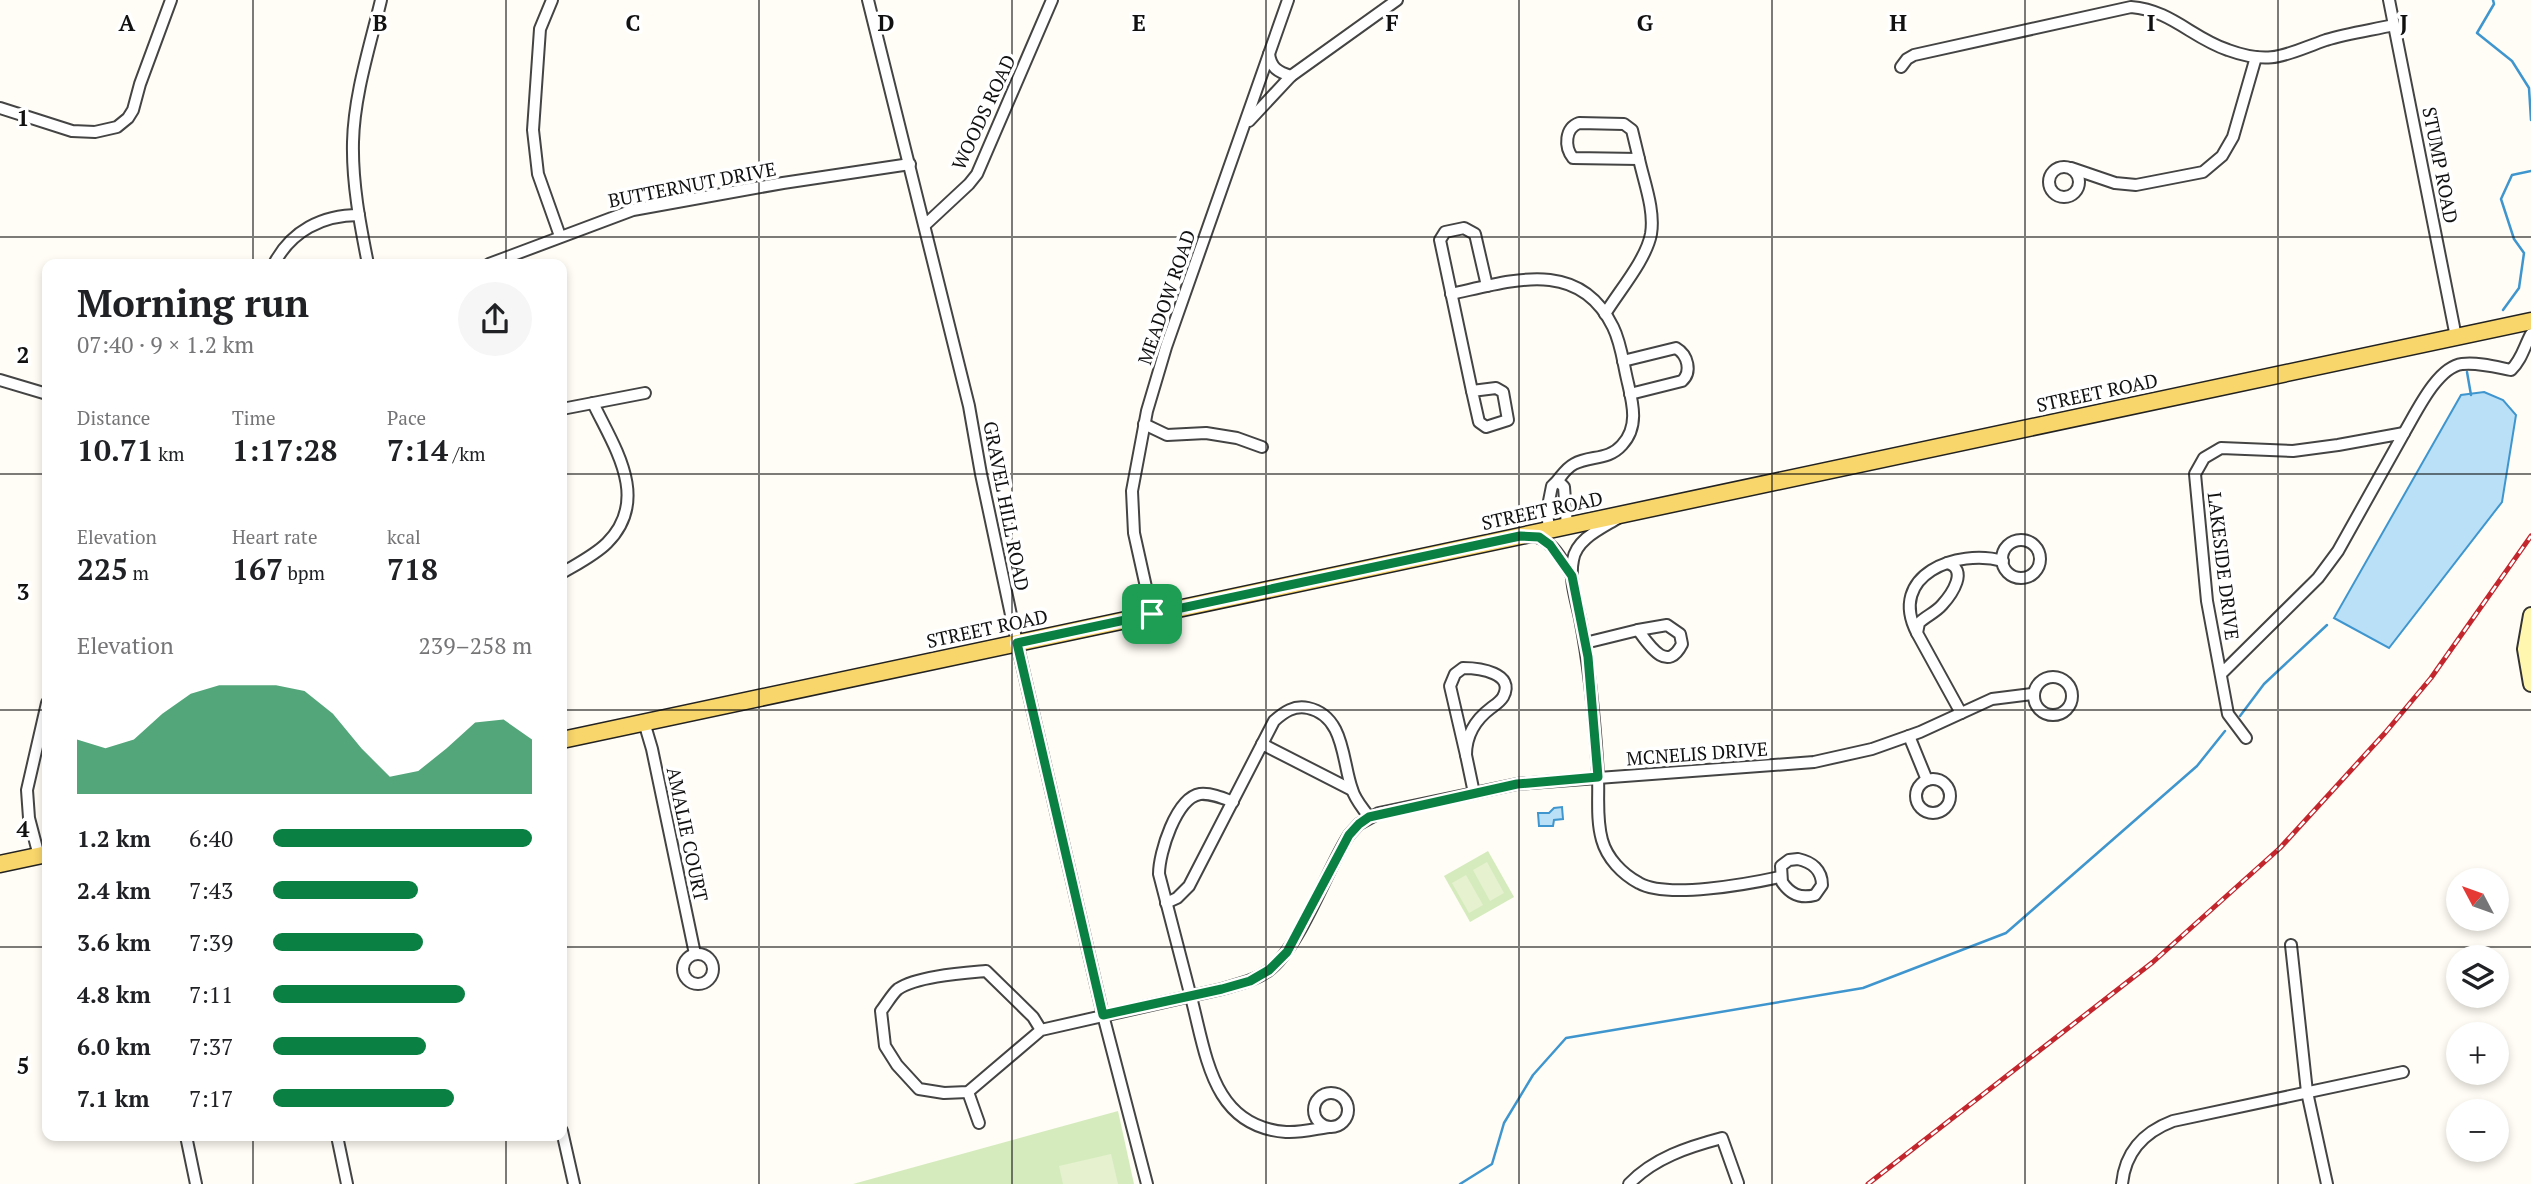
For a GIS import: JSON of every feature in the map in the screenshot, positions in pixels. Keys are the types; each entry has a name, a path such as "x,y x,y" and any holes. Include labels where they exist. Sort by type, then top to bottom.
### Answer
{"main road":[{"name":"STREET ROAD","path":"567,739 2531,321"},
{"path":"0,864 42,855"}],"street":[{"path":"0,108 72,131 95,132 117,127 133,110 171,0"},
{"path":"367,259 353,162 355,114 381,0"},
{"path":"552,0 540,29 533,130 538,174 561,236"},
{"name":"GRAVEL HILL ROAD","path":"868,0 969,406 1017,643 1103,1015 1147,1184"},
{"name":"WOODS ROAD","path":"925,225 977,174 1052,0"},
{"name":"MEADOW ROAD","path":"1152,614 1138,551 1132,491 1144,424 1166,347 1288,0"},
{"path":"1244,125 1291,76 1396,0"},
{"name":"STUMP ROAD","path":"2389,0 2456,337"},
{"path":"1902,67 1914,55 2132,6 2158,11 2209,42 2256,57 2282,56 2343,35 2394,25"},
{"path":"1269,54 1274,69 1291,76"},
{"path":"2071,168 2115,183 2136,185 2203,172 2222,156 2233,136 2256,57"},
{"path":"1605,314 1646,250 1651,232 1639,159 1632,130 1623,124 1579,123 1570,128 1567,134 1568,149 1573,158 1639,159"},
{"name":"BUTTERNUT DRIVE","path":"502,259 612,216 661,204 910,164"},
{"path":"277,259 285,246 309,226 334,216 359,215"},
{"path":"1472,391 1440,240 1445,232 1467,229 1475,234 1488,286"},
{"path":"1451,294 1529,278 1551,279 1578,288 1597,303 1618,339 1630,394 1632,426 1623,445 1604,457 1575,463 1566,469 1559,482 1552,486 1548,496 1549,530"},
{"name":"LAKESIDE DRIVE","path":"2221,674 2318,578 2338,551 2404,433 2442,375 2453,366 2463,364 2511,370 2521,360 2531,334"},
{"path":"1623,361 1676,348 1685,357 1688,369 1682,381 1630,394"},
{"path":"0,380 42,393"},
{"path":"567,408 645,393"},
{"path":"567,570 605,545 614,535 624,515 628,497 626,473 593,403"},
{"path":"1144,424 1167,435 1206,433 1237,438 1262,447"},
{"name":"LAKESIDE DRIVE","path":"2246,738 2228,714 2207,601 2195,474 2204,458 2221,448 2293,451 2404,433"},
{"path":"1559,482 1564,487 1567,526"},
{"path":"1626,513 1583,542 1573,558 1572,576 1585,643 1598,777 1599,826 1606,849 1622,871 1637,882 1654,889 1741,885 1780,877"},
{"path":"1520,536 1539,537 1550,545 1572,576"},
{"path":"1961,713 1917,633 1910,612 1912,592 1920,578 1928,571 1980,557 2003,561"},
{"path":"1917,633 1919,623 1941,606 1952,591 1958,574 1952,566"},
{"path":"2531,615 2525,649 2531,684"},
{"path":"1585,643 1638,630"},
{"path":"1466,755 1472,728 1503,698 1506,688 1500,676 1469,668 1458,671 1452,678 1450,687 1474,793"},
{"name":"MCNELIS DRIVE","path":"1369,817 1517,784 1814,762 1863,751 1909,736 1992,699 2032,694"},
{"path":"1041,1030 1033,1017 986,971 956,973 898,989 881,1011 885,1046 897,1065 919,1089 944,1093 968,1092 1041,1030 1250,981 1278,962 1287,952 1343,845 1359,824 1369,817 1352,790 1337,732 1316,711 1297,708 1281,714 1274,721 1189,886 1183,893 1166,902"},
{"name":"AMALIE COURT","path":"644,722 655,761 695,954"},
{"path":"42,726 27,790 27,807 42,852"},
{"path":"1909,736 1927,780"},
{"path":"1262,744 1352,790"},
{"path":"1233,802 1208,794 1198,794 1180,809 1159,864 1166,902 1214,1083 1236,1111 1258,1125 1286,1132 1329,1126"},
{"path":"2291,945 2307,1092 2328,1184"},
{"path":"2122,1184 2132,1152 2147,1134 2159,1126 2403,1072"},
{"path":"968,1092 979,1124"},
{"path":"1629,1184 1662,1159 1688,1147 1722,1138 1738,1183"},
{"path":"187,1141 196,1184"},
{"path":"338,1141 347,1184"},
{"path":"564,1141 574,1184"}],"green space":[{"path":"1488,851 1514,897 1470,922 1444,876"},
{"path":"1487,862 1504,893 1490,901 1473,870"},
{"path":"1466,875 1483,905 1469,913 1452,883"},
{"path":"1118,1111 1134,1184 853,1184"},
{"path":"1111,1154 1118,1184 1063,1184 1059,1166"}],"water":[{"path":"2484,392 2503,400 2516,415 2502,502 2389,648 2334,618 2461,395"},
{"path":"1562,807 1563,819 1554,820 1553,826 1539,826 1538,813 1549,813 1554,808"}],"waterway":[{"path":"2493,0 2494,4 2477,33 2512,61 2529,88 2531,120"},
{"path":"2503,310 2519,288 2524,253 2514,239 2501,199 2512,175 2531,171"},
{"path":"2467,372 2471,395"},
{"path":"2240,716 2264,684 2327,625"},
{"path":"1460,1184 1492,1164 1504,1123 1533,1075 1566,1038 1863,988 2006,933 2197,766 2225,731"}],"railway":[{"path":"1868,1184 2153,962 2280,848 2385,733 2431,678 2531,536"}],"route":[{"path":"1520,536 1539,537 1560,556 1572,576 1588,657 1598,777 1517,784 1369,817 1349,835 1287,952 1269,970 1250,981 1222,989 1103,1015 1017,643 1152,614 1520,536"}]}
